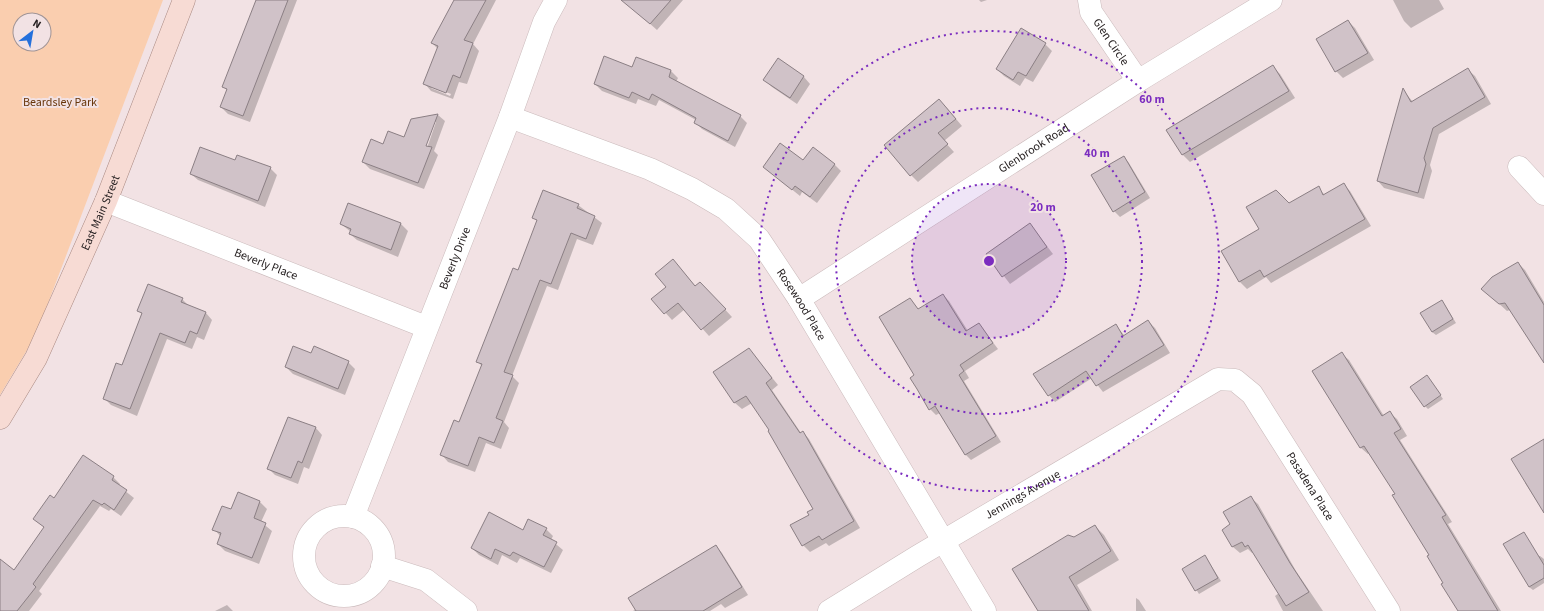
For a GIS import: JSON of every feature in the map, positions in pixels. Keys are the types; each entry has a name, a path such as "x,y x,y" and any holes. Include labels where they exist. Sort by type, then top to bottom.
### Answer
{"main road":[{"name":"East Main Street","path":"0,418 36,358 106,201 184,0"}],"street":[{"name":"Beverly Drive","path":"353,517 510,117 544,22 556,0"},
{"name":"Glen Circle","path":"1089,0 1091,12 1138,81"},
{"name":"Glenbrook Road","path":"798,299 1138,81 1271,0"},
{"name":"Rosewood Place","path":"510,117 650,168 692,189 726,209 759,239 798,299 985,611"},
{"path":"1519,167 1544,194"},
{"name":"Beverly Place","path":"106,201 426,328"},
{"name":"Jennings Avenue","path":"829,611 1218,379"},
{"name":"Pasadena Place","path":"1218,379 1235,380 1252,394 1389,611"},
{"path":"340,516 353,517 365,522 374,530 381,541 384,553 382,566 377,578 368,588 356,594 343,596 329,593 318,586 309,576 304,564 304,550 308,537 316,527 327,519 340,516"},
{"path":"382,566 426,580 466,611"}],"green space":[{"name":"Beardsley Park","path":"0,0 163,0 36,335 0,395"}],"building":[{"path":"256,0 288,0 243,116 220,107 227,89 222,87"},
{"path":"454,0 486,0 464,40 473,43 460,78 453,75 446,93 423,84 438,46 431,43"},
{"path":"621,0 671,0 650,24"},
{"path":"1348,20 1368,53 1335,72 1316,39"},
{"path":"1021,28 1046,43 1026,76 1018,72 1013,80 996,69"},
{"path":"604,56 632,67 636,57 671,70 669,77 741,115 728,141 694,123 696,118 652,94 649,100 632,92 629,98 594,84"},
{"path":"778,58 804,76 790,98 763,80"},
{"path":"1273,65 1289,91 1182,155 1166,130"},
{"path":"1468,68 1485,97 1433,128 1424,158 1426,164 1418,193 1377,181 1403,88 1411,102"},
{"path":"939,99 956,119 938,133 948,144 910,176 884,145"},
{"path":"438,114 426,146 432,147 418,183 362,162 371,139 383,144 388,131 404,137 411,119"},
{"path":"780,143 803,160 813,147 835,164 810,197 795,186 792,190 763,167"},
{"path":"200,147 235,160 237,155 271,167 258,201 190,174"},
{"path":"1124,156 1145,192 1113,212 1091,175"},
{"path":"1344,183 1365,219 1264,277 1260,270 1239,282 1221,251 1259,229 1246,207 1276,190 1289,203 1319,186 1323,195"},
{"path":"543,190 579,204 577,208 595,216 586,239 571,233 551,284 540,280 504,372 513,375 496,418 503,421 494,443 479,437 468,466 440,455 454,420 459,422 482,364 476,362 513,268 518,270 537,220 532,218"},
{"path":"348,203 401,223 391,250 349,234 351,229 340,224"},
{"path":"1030,223 1047,247 1002,277 986,254"},
{"path":"673,259 695,286 700,282 726,309 701,330 678,303 664,314 651,299 666,287 655,274"},
{"path":"1518,262 1544,305 1544,363 1505,303 1499,304 1481,289 1492,277"},
{"path":"148,284 183,298 181,302 206,312 197,334 190,331 185,343 160,333 130,409 103,399 116,363 122,365 142,313 137,311"},
{"path":"943,294 966,331 979,323 993,343 960,365 964,371 959,375 996,436 965,455 935,406 929,410 910,378 914,375 879,317 910,298 918,309"},
{"path":"1442,300 1453,319 1432,332 1420,313"},
{"path":"1148,320 1164,345 1096,386 1086,371 1048,396 1033,374 1116,324 1123,336"},
{"path":"293,346 311,353 314,346 349,361 338,389 285,367"},
{"path":"749,348 772,378 766,383 800,433 803,431 854,521 822,540 819,536 802,546 790,525 809,515 807,512 813,509 768,431 769,430 746,396 734,403 713,372"},
{"path":"1342,352 1382,416 1390,411 1401,429 1394,433 1446,515 1442,517 1498,611 1458,611 1441,584 1443,583 1427,556 1429,555 1392,495 1395,494 1364,446 1360,448 1312,371"},
{"path":"1427,375 1441,395 1424,407 1410,387"},
{"path":"288,417 316,427 302,463 298,461 291,478 267,469"},
{"path":"1544,439 1544,513 1511,459"},
{"path":"83,455 114,476 112,480 127,490 114,510 104,503 102,505 93,500 33,584 36,587 17,611 0,611 0,559 14,570 44,527 33,519 50,495 54,498"},
{"path":"238,492 260,501 254,518 266,523 252,558 217,544 221,533 212,530 222,506 231,509"},
{"path":"1251,496 1290,563 1309,592 1286,606 1248,545 1245,547 1242,542 1232,547 1222,530 1230,524 1223,512"},
{"path":"489,512 523,530 528,519 547,528 543,535 557,542 544,567 513,552 510,556 495,549 491,559 471,548"},
{"path":"1095,525 1111,551 1069,577 1089,611 1038,611 1012,569 1068,535 1074,537"},
{"path":"1524,532 1544,565 1544,578 1529,587 1503,544"},
{"path":"716,545 742,587 703,611 636,611 628,598"},
{"path":"1205,555 1218,578 1195,591 1182,569"}]}
